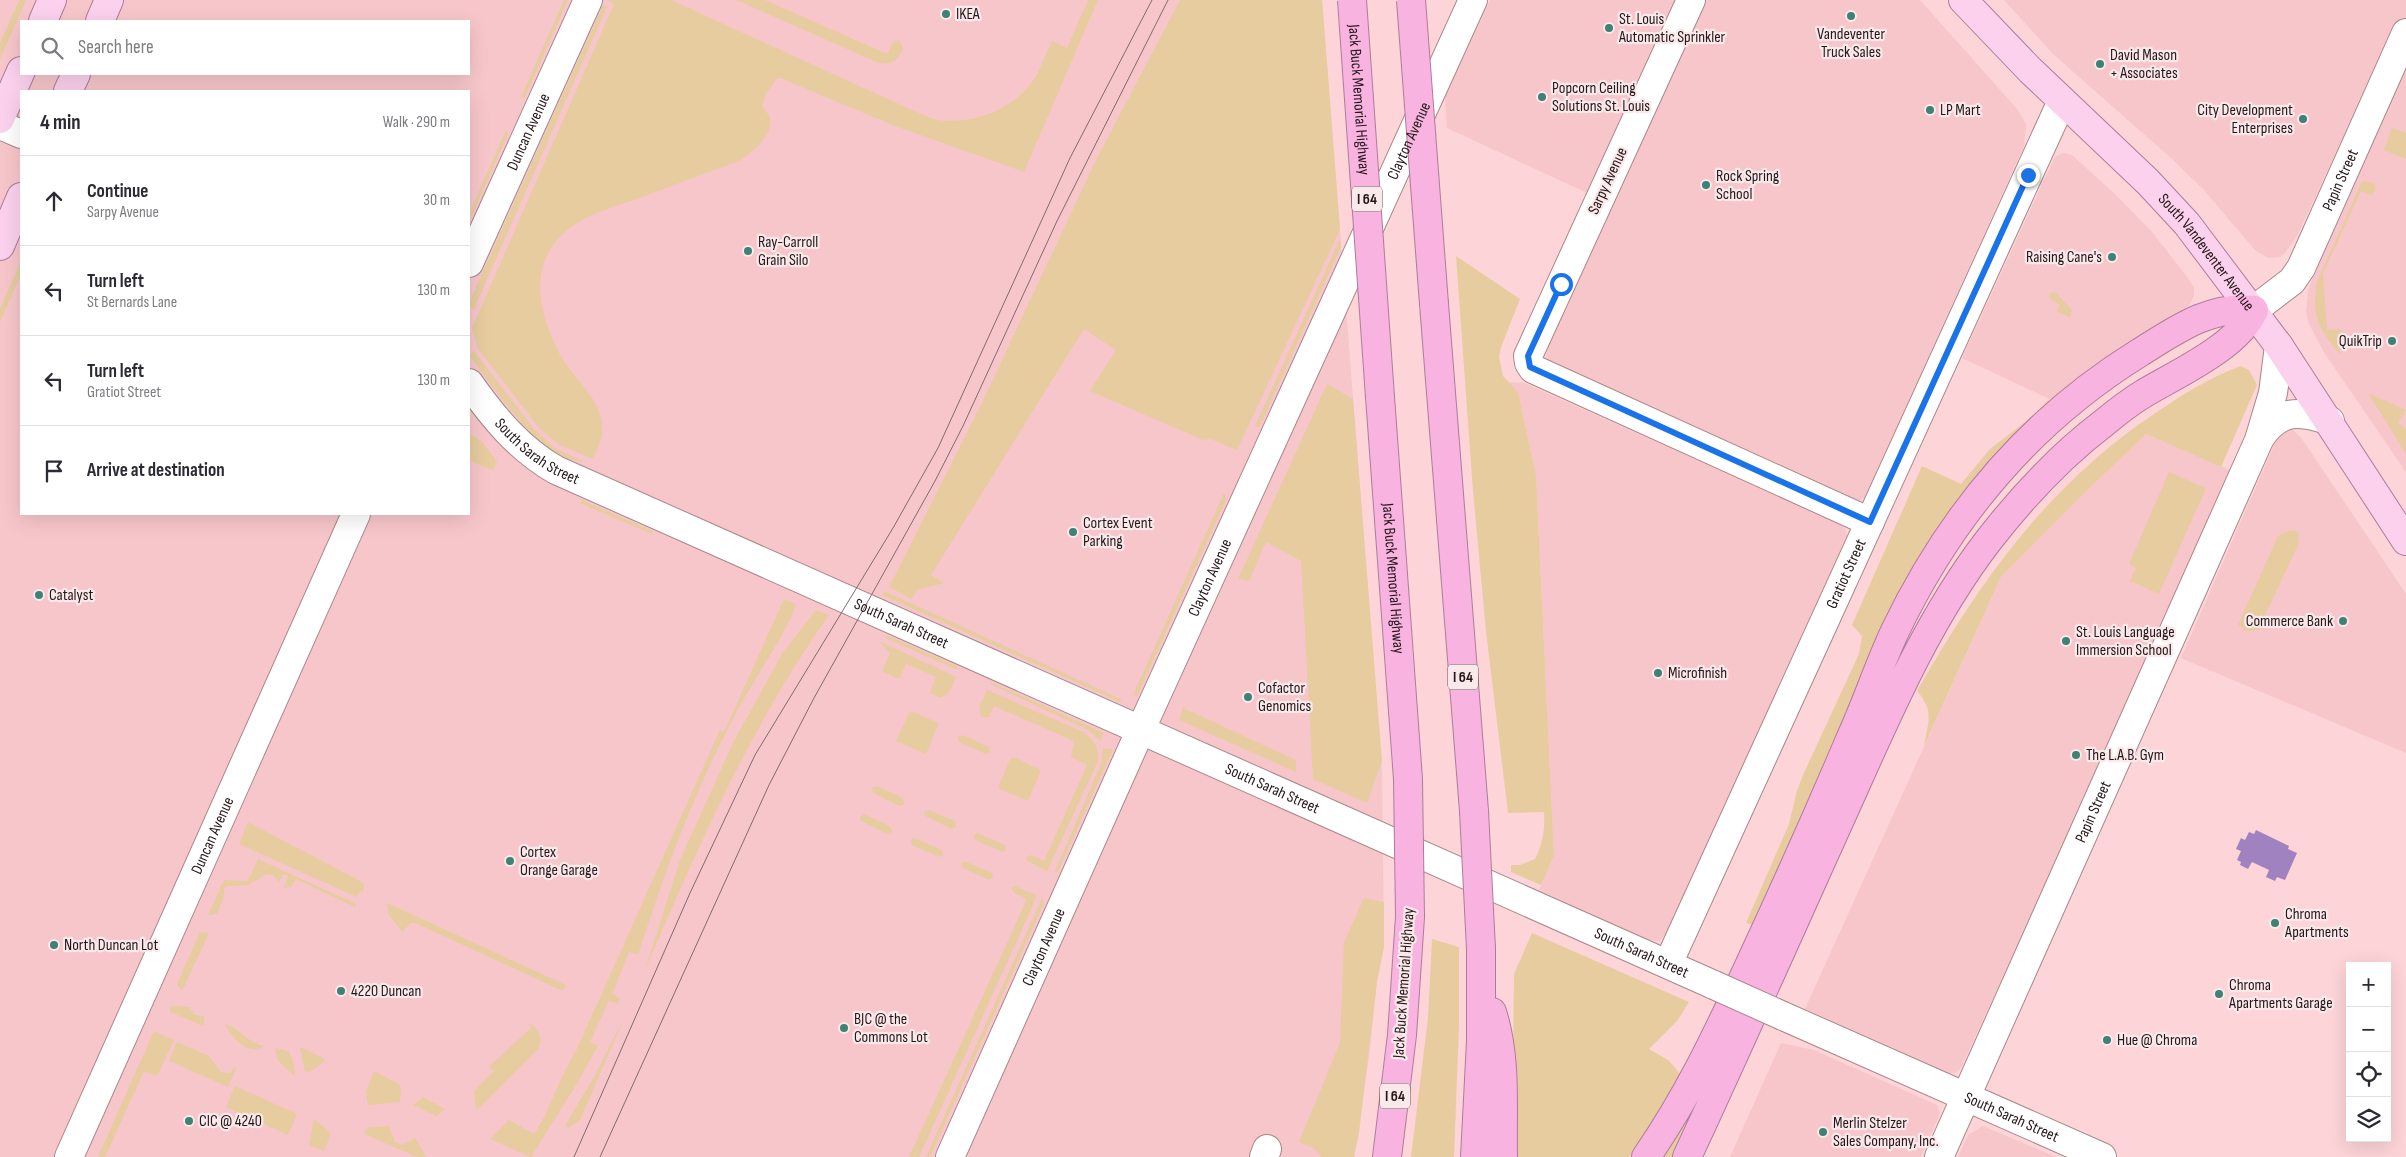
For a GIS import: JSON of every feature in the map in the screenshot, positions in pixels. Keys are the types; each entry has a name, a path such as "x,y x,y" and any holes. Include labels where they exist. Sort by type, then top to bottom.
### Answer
{"highway":[{"name":"Jack Buck Memorial Highway","path":"1352,0 1408,779 1411,870 1410,917 1402,1035 1386,1157"},
{"name":"I 64","path":"1411,0 1474,811 1482,982 1476,1157"},
{"path":"1646,1157 1667,1128 1698,1074 1834,777 1894,633 1934,559 1957,524 2010,457 2043,425 2092,385 2181,327 2206,315 2231,309 2254,310 2250,320 2228,341 2139,396 2103,422 2048,471 2004,520 1966,570 1929,632 1882,728 1688,1157"},
{"path":"1482,982 1495,1023 1500,1049 1503,1157"},
{"path":"1368,1157 1402,1035"}],"main road":[{"path":"43,20 52,0"},
{"path":"100,20 109,0"},
{"name":"South Vandeventer Avenue","path":"1963,0 2062,101 2172,206 2280,346 2406,541"},
{"path":"0,119 20,73"},
{"path":"68,90 76,75"},
{"path":"0,246 20,199"},
{"path":"2376,493 2406,507"}],"street":[{"name":"Duncan Avenue","path":"470,261 588,0"},
{"name":"Clayton Avenue","path":"950,1157 1141,729 1473,0"},
{"name":"Sarpy Avenue","path":"1691,0 1528,356 1529,363 1533,369 1870,522"},
{"name":"Papin Street","path":"2254,310 2292,281 2301,268 2406,33"},
{"name":"Gratiot Street","path":"1668,964 2062,101"},
{"path":"0,125 20,134"},
{"path":"2259,440 2273,393 2280,346"},
{"name":"South Sarah Street","path":"470,386 479,408 524,448 556,470 2102,1157"},
{"path":"2259,440 2276,420 2288,414 2304,414 2330,422"},
{"name":"Papin Street","path":"1939,1157 2259,440"},
{"name":"Duncan Avenue","path":"69,1157 356,515"}],"shaded area":[{"path":"0,0 1322,0 1382,770 1384,947 1377,981 1369,1057 1354,1157 0,1157"},
{"path":"19,0 26,0 0,59 0,43"},
{"path":"564,0 568,0 525,97 520,99"},
{"path":"606,0 671,0 914,111 946,121 975,118 1010,103 1029,86 1036,76 1052,41 1067,48 1088,0 1098,0 1024,172 895,126 780,78 776,79 765,96 762,106 769,116 769,129 756,148 744,158 601,212 582,220 565,232 554,243 542,269 541,297 547,325 560,355 589,394 601,417 600,443 592,459 558,444 540,429 478,349 472,328 614,4"},
{"path":"736,0 765,0 887,54 896,40 900,41 903,49 899,57 894,61 879,63"},
{"path":"1180,0 1322,0 1340,229 1237,450 1211,439 1203,440 1090,391 1116,350 1084,329 931,575 944,583 917,590 912,599 889,587 979,409 1096,160"},
{"path":"1490,0 1675,0 1587,193 1447,128 1445,97"},
{"path":"1705,0 1920,0 2018,110 2026,124 2024,146 1865,497 1857,502 1548,361 1546,357 1549,344"},
{"path":"2004,0 2406,0 2406,472 2325,354 2309,324 2306,312 2308,291 2312,280 2399,82 2374,71 2297,236 2280,257 2268,258 2255,250 2204,190 2171,158 2053,54"},
{"path":"603,5 607,7 474,309 470,308 470,301"},
{"path":"2392,128 2406,133 2406,159 2384,150"},
{"path":"506,130 508,134 470,220 470,212"},
{"path":"2064,153 2072,155 2116,195 2153,233 2187,277 2194,288 2194,295 2189,306 2151,330 2056,402 1962,358 2052,163 2056,156"},
{"path":"2362,181 2374,183 2376,190 2371,195 2361,191 2323,273 2327,330 2341,329 2339,344 2341,355 2327,338 2318,322 2315,294 2317,282"},
{"path":"1340,239 1341,247 1259,428 1255,426"},
{"path":"1456,256 1520,299 1501,347 1499,357 1503,376 1518,392 1536,475 1554,856 1541,885 1511,872 1511,865 1520,865 1535,859 1543,836 1544,812 1508,813 1486,631 1473,491"},
{"path":"20,263 20,276 0,322 0,309"},
{"path":"2055,292 2072,310 2070,317 2057,312 2060,305 2049,298 2050,293"},
{"path":"474,351 534,429 555,448 584,462 566,457 550,448 534,435 505,403 470,354"},
{"path":"2241,366 2249,370 2257,385 2221,467 2146,434 2001,577 1924,746 1929,717 1923,698 1917,691 1966,611 1991,574 2019,538 2081,472 2116,442 2186,393 2218,375"},
{"name":"Microfinish","path":"1507,382 1524,383 1842,524 1847,533 1847,539 1666,934 1659,941 1648,940 1539,890 1554,856 1536,475 1518,392"},
{"path":"1327,384 1353,399 1382,761 1367,803 1313,779 1301,561 1266,542 1249,581 1238,579"},
{"path":"2368,393 2406,410 2398,423 2406,429 2406,454"},
{"path":"2048,400 2056,402 2010,441 1755,925 1746,923 1789,824 1803,775 1859,654 1862,636 1852,625 1922,466 1961,484 1990,449 2034,415"},
{"path":"2291,428 2302,439 2406,594 2406,753 2181,658 2279,434"},
{"path":"470,434 482,442 497,461 493,471 470,460"},
{"path":"2146,434 2234,472 1961,1068 1955,1073 1949,1073 1805,1009 2001,577"},
{"path":"2169,472 2206,488 2159,594 2130,581 2136,568 2129,564"},
{"path":"1224,493 1226,497 1225,502 1137,696 1133,695"},
{"path":"582,500 652,531 654,535 580,503"},
{"path":"2290,530 2299,532 2298,545 2258,630 2247,631 2238,625 2278,536"},
{"path":"884,591 1121,699 1120,702 882,595"},
{"path":"784,599 796,604 793,613 740,706 705,776 658,894 638,955 629,952 612,994 620,998 618,1004 609,1001 590,1042 598,1046 531,1157 490,1139 509,1120 534,1134 540,1124 576,1051 720,730 724,732"},
{"path":"816,610 829,615 801,657 750,744 706,832 645,970 680,860 734,741 783,652"},
{"path":"886,635 957,666 958,670 885,638"},
{"path":"879,641 956,677 948,694 940,698 930,693 936,677 906,664 900,678 882,671 890,653"},
{"path":"993,683 1104,733 1100,741 1088,730 990,684"},
{"path":"987,690 1083,732 1093,741 1097,748 1098,761 1047,871 1027,861 1026,858 1030,855 1044,861 1087,765 1071,757 1074,741 994,706 989,717 981,717 979,707"},
{"path":"1183,708 1296,760 1296,772 1179,720"},
{"path":"910,711 939,723 926,754 896,741"},
{"path":"963,735 989,747 990,752 986,754 959,742 958,737"},
{"path":"1103,748 1113,749 1058,872 1054,873 1101,764"},
{"path":"1014,757 1041,770 1028,801 998,788 1010,759"},
{"path":"877,786 903,798 904,804 900,806 873,793 872,788"},
{"path":"929,810 955,821 956,827 952,829 925,816 924,812"},
{"path":"864,814 890,826 892,832 887,834 861,821 860,817"},
{"path":"248,822 364,883 363,892 360,891 357,897 239,844"},
{"path":"2256,830 2289,846 2288,849 2297,853 2285,880 2277,877 2275,881 2266,877 2269,870 2252,862 2248,869 2240,865 2241,862 2237,860 2241,851 2236,849 2241,838 2245,840 2249,832 2254,834"},
{"path":"977,833 1005,845 1006,850 1002,852 975,840 974,835"},
{"path":"914,838 942,850 943,855 939,857 912,845 911,840"},
{"path":"258,859 356,904 355,907 296,879 291,887 285,888 288,876 283,874 279,882 274,876 267,874 248,885 225,886 223,899 217,914 208,915 224,880 248,881"},
{"path":"964,861 992,873 993,878 989,880 963,868 961,863"},
{"path":"1015,886 1036,895 1034,903 919,1157 909,1157 1027,899 1013,892 1012,888"},
{"path":"1042,898 1044,903 930,1157 926,1157"},
{"path":"1364,898 1384,902 1384,947 1377,981 1359,1133 1354,1157 1322,1157 1313,1148 1299,1142 1340,1043 1344,942"},
{"path":"387,903 566,985 563,991 415,923 411,923 402,932 389,915"},
{"path":"200,932 209,933 181,990 177,984"},
{"path":"1532,933 1689,1002 1677,1021 1649,1049 1668,1060 1684,1078 1629,1157 1512,1157 1514,974"},
{"path":"1432,939 1459,947 1459,1024 1454,1157 1411,1157 1428,1018"},
{"path":"170,1007 189,1007 195,1015 204,1016 204,1026 170,1012"},
{"path":"625,1016 580,1120 568,1128 565,1126 595,1075"},
{"path":"530,1023 540,1034 538,1049 476,1111 474,1091 494,1071 489,1067 531,1028"},
{"path":"225,1024 236,1029 253,1042 265,1046 259,1049 247,1048 232,1035"},
{"path":"154,1031 174,1040 157,1076 144,1071 105,1157 98,1157"},
{"path":"177,1042 209,1056 221,1072 230,1073 235,1067 228,1087 169,1061"},
{"path":"1781,1043 1814,1050 1937,1105 1940,1113 1921,1157 1730,1157"},
{"path":"300,1047 322,1057 325,1061 311,1071 305,1072"},
{"path":"275,1048 288,1051 293,1060 295,1076 278,1061"},
{"path":"374,1071 399,1084 401,1091 400,1102 368,1105 366,1092"},
{"path":"235,1086 297,1114 288,1135 226,1107"},
{"path":"423,1097 445,1109 436,1116 413,1105"},
{"path":"1694,1103 1698,1104 1674,1157 1659,1157"},
{"path":"314,1119 329,1131 330,1136 324,1151 309,1145"},
{"path":"389,1126 395,1142 402,1145 415,1138 426,1157 417,1157 364,1134 366,1128"},
{"path":"1983,1126 2056,1157 1958,1157 1968,1135"}],"tram line":[{"path":"574,1157 690,893 755,755 893,528 938,448 1070,158 1152,0"},
{"path":"600,1157 769,785 814,698 935,481 963,426 1057,221 1168,0"}],"place":[{"name":"IKEA","path":"946,14"},
{"name":"Vandeventer Truck Sales","path":"1851,16"},
{"name":"St. Louis Automatic Sprinkler","path":"1609,28"},
{"name":"David Mason + Associates","path":"2100,64"},
{"name":"Popcorn Ceiling Solutions St. Louis","path":"1542,97"},
{"name":"LP Mart","path":"1930,110"},
{"name":"City Development Enterprises","path":"2303,119"},
{"name":"Rock Spring School","path":"1706,185"},
{"name":"Ray-Carroll Grain Silo","path":"748,251"},
{"name":"Raising Cane's","path":"2112,257"},
{"name":"QuikTrip","path":"2392,341"},
{"name":"Cortex Event Parking","path":"1073,532"},
{"name":"Catalyst","path":"39,595"},
{"name":"Commerce Bank","path":"2343,621"},
{"name":"St. Louis Language Immersion School","path":"2066,641"},
{"name":"Microfinish","path":"1658,673"},
{"name":"Cofactor Genomics","path":"1248,697"},
{"name":"The L.A.B. Gym","path":"2076,755"},
{"name":"Cortex Orange Garage","path":"510,861"},
{"name":"Chroma Apartments","path":"2275,923"},
{"name":"North Duncan Lot","path":"54,945"},
{"name":"4220 Duncan","path":"341,991"},
{"name":"Chroma Apartments Garage","path":"2219,994"},
{"name":"BJC @ the Commons Lot","path":"844,1028"},
{"name":"Hue @ Chroma","path":"2107,1040"},
{"name":"CIC @ 4240","path":"189,1121"},
{"name":"Merlin Stelzer Sales Company, Inc.","path":"1823,1132"}],"route":[{"path":"1561,284 1528,356 1530,367 1870,522 2028,175"}]}
